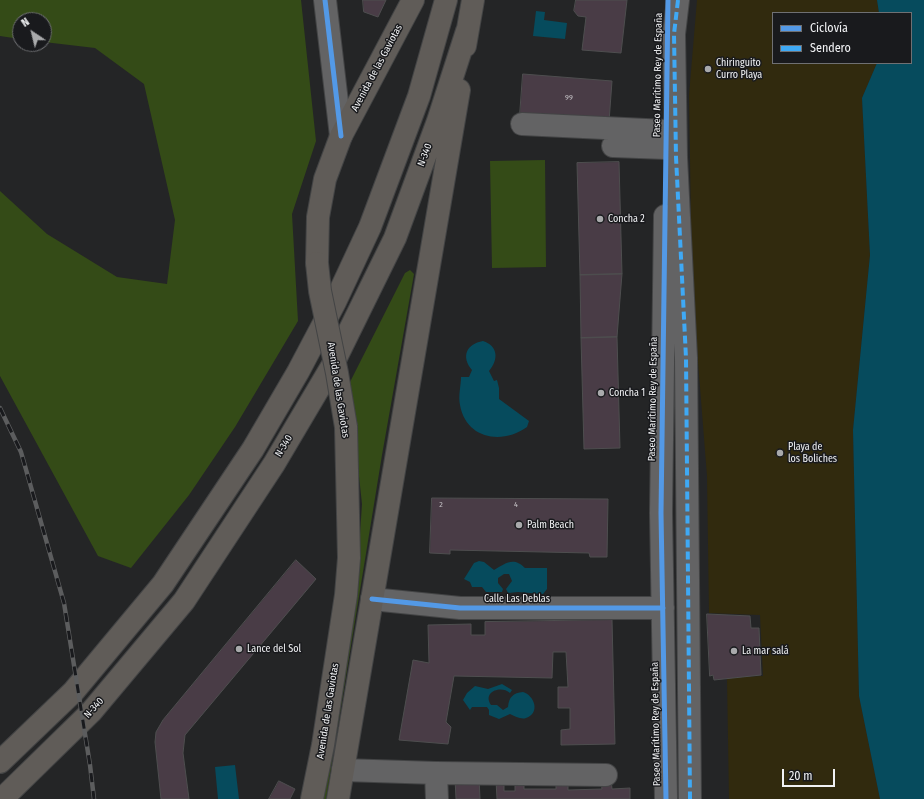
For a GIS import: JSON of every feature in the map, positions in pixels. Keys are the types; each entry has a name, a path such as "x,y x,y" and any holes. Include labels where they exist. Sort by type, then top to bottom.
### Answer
{"main road":[{"name":"Avenida de las Gaviotas","path":"312,799 323,745 346,594 349,558 346,427 338,373 320,291 317,263 318,217 325,179 341,136 413,0"},
{"path":"0,762 73,692 163,584 253,449 298,372 335,302 370,227 419,96 446,0"},
{"path":"338,799 452,136 473,0"},
{"name":"N-340","path":"2,799 91,712 184,601 274,464 332,366 395,238 438,121 467,32"}],"street":[{"path":"325,0 341,136"},
{"name":"Paseo Marítimo Rey de España","path":"666,799 661,507 668,0"},
{"path":"678,0 674,34 676,157 686,358 690,799"},
{"path":"522,124 666,140"},
{"path":"613,146 666,140"},
{"name":"Calle Las Deblas","path":"372,599 460,608 663,608"},
{"path":"343,770 606,776"},
{"path":"436,773 437,799"}],"green space":[{"path":"0,0 301,0 316,141 292,214 298,321 235,427 189,495 131,568 98,556 0,376 0,191 47,234 117,277 167,284 175,220 144,84 95,48 52,43 52,12 12,12 12,38 0,36"},
{"path":"545,160 546,267 492,268 490,161"},
{"path":"410,270 414,274 382,455 326,799 319,799 357,579 362,504 349,384 405,273"}],"sand":[{"name":"Playa de los Boliches","path":"697,0 877,0 879,12 772,12 772,64 877,64 862,98 870,255 853,430 859,696 880,799 729,799 727,678 763,676 760,615 709,613 707,476 692,286 689,95"}],"water":[{"path":"877,0 924,0 924,799 880,799 859,696 853,430 870,255 862,98 877,64 912,64 912,12 879,12"},
{"path":"536,11 545,12 544,20 567,23 565,39 533,36"},
{"path":"483,341 492,346 495,353 494,362 489,371 494,381 497,380 499,399 529,421 527,427 517,433 507,436 486,436 477,432 469,425 464,416 459,402 459,394 461,377 469,377 472,370 467,360 467,352 473,345"},
{"path":"479,561 484,562 494,570 509,562 517,562 525,568 547,568 547,589 543,594 518,592 508,593 506,589 512,581 509,574 504,574 498,578 498,583 503,589 502,592 486,592 482,587 472,587 470,582 464,579 474,563"},
{"path":"502,684 512,690 510,693 498,690 491,693 489,700 491,705 497,705 503,710 508,707 512,696 523,692 533,700 535,708 531,716 526,718 518,718 510,714 499,719 489,715 489,710 487,707 472,707 470,710 463,700 467,693 475,686 488,689"},
{"path":"235,765 239,799 218,799 215,767"}],"building":[{"path":"363,0 386,0 378,17 364,12"},
{"path":"576,0 627,0 621,53 582,50 586,17 578,16 574,11"},
{"path":"523,74 612,81 609,122 520,115"},
{"name":"Concha 2","path":"619,162 622,274 580,275 577,163"},
{"path":"622,274 617,337 581,338 580,275"},
{"name":"Concha 1","path":"617,337 620,448 584,449 581,338"},
{"name":"Palm Beach","path":"432,498 608,499 607,557 590,557 589,553 450,550 450,554 430,553"},
{"name":"Lance del Sol","path":"296,560 316,579 185,735 183,753 189,799 161,799 155,742 156,732 163,720"},
{"name":"La mar salá","path":"707,614 750,616 751,628 759,628 761,675 714,680 713,675 710,676"},
{"path":"612,620 615,744 561,745 561,730 570,729 570,708 558,708 558,687 568,687 566,652 553,652 552,678 454,676 446,722 451,727 448,744 399,740 413,660 429,663 428,625 471,624 471,635 485,635 485,622"},
{"path":"479,777 480,799 456,799 455,778"},
{"path":"524,778 524,789 556,789 556,781 568,780 568,790 602,789 601,780 611,779 612,789 630,788 630,799 497,799 496,780 504,779 504,791 515,791 515,779"},
{"path":"279,781 295,789 290,799 269,799"}],"railway":[{"path":"0,408 21,452 64,603 94,799"}],"marked path":[{"path":"678,0 674,34 676,157 686,358 690,799"}],"cycle path":[{"path":"325,0 341,136"},
{"path":"666,799 661,513 668,0"},
{"path":"372,599 460,608 663,608"}],"place":[{"name":"Chiringuito Curro Playa","path":"708,69"},
{"name":"Concha 2","path":"600,219"},
{"name":"Concha 1","path":"601,393"},
{"name":"Playa de los Boliches","path":"780,453"},
{"name":"Palm Beach","path":"519,525"},
{"name":"Lance del Sol","path":"239,649"},
{"name":"La mar salá","path":"734,651"}]}
